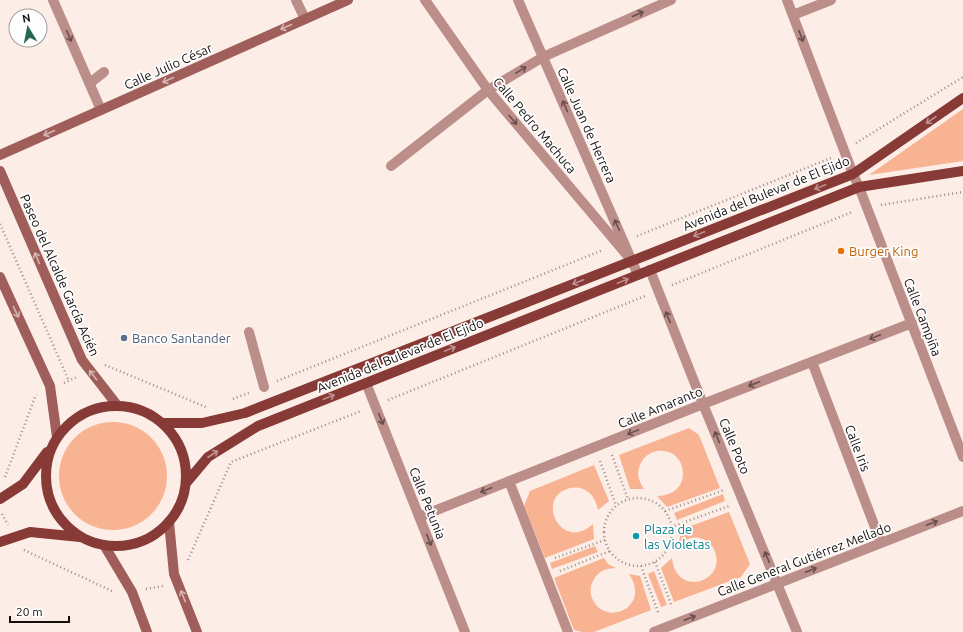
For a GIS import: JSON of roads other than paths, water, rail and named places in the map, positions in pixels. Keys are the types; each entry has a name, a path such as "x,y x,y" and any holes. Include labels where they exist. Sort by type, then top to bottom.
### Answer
{"main road":[{"name":"Calle Julio César","path":"0,155 348,0"},
{"name":"Avenida del Bulevar de El Ejido","path":"163,423 202,423 245,413 852,174 963,98"},
{"name":"Paseo del Alcalde García Acién","path":"0,171 82,360 117,405"},
{"name":"Avenida del Bulevar de El Ejido","path":"186,482 208,457 258,426 859,187 963,171"},
{"path":"0,277 50,386 57,437"},
{"path":"0,499 23,484 57,437 73,420 94,409 117,405 134,408 149,414 163,423 177,440 185,461 186,482 181,504 169,522 150,537 128,545 104,545 91,542 80,537 64,524 52,507 46,488 46,467 51,447"},
{"path":"169,522 174,574 197,632"},
{"path":"0,542 30,532 80,537"},
{"path":"104,545 132,592 148,632"}],"street":[{"path":"53,0 101,110"},
{"path":"296,0 305,19"},
{"name":"Calle Pedro Machuca","path":"424,0 488,90 621,243"},
{"name":"Calle Juan de Herrera","path":"518,0 621,243 632,261"},
{"path":"391,166 488,90 543,57 671,0"},
{"name":"Calle Campiña","path":"787,0 852,174 859,187 963,457"},
{"path":"793,15 832,0"},
{"path":"90,83 104,72"},
{"path":"632,261 638,275"},
{"name":"Calle Poto","path":"650,270 703,404 797,632"},
{"name":"Calle Amaranto","path":"420,516 912,323"},
{"path":"249,332 264,387"},
{"name":"Calle Iris","path":"812,362 881,543"},
{"name":"Calle Petunia","path":"366,383 465,632"},
{"path":"509,481 568,632"},
{"name":"Calle General Gutiérrez Mellado","path":"654,632 963,511"}],"place":[{"name":"Burger King","path":"841,251"},
{"name":"Banco Santander","path":"124,338"},
{"name":"Plaza de las Violetas","path":"636,536"}]}
